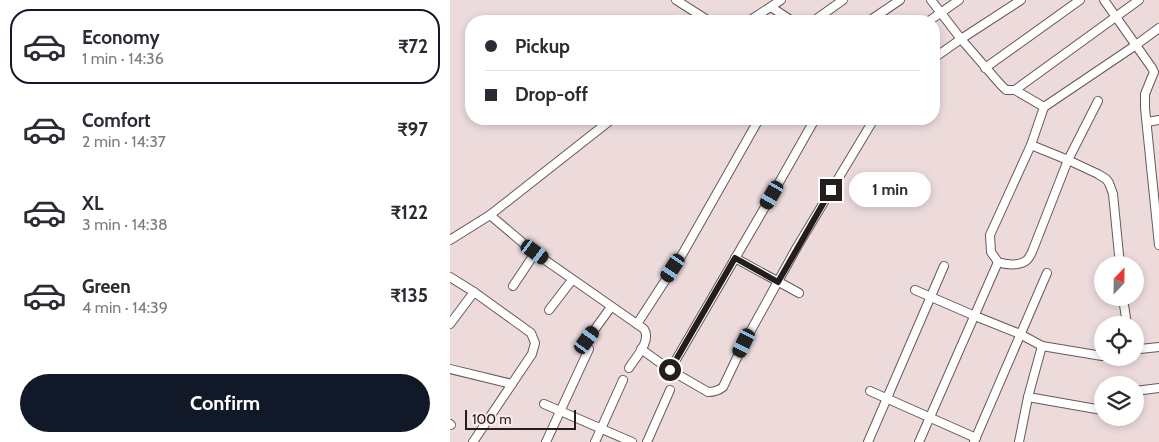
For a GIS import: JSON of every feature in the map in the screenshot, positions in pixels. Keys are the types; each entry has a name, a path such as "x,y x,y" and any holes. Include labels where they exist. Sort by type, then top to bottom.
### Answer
{"street":[{"path":"676,0 700,15"},
{"path":"758,15 781,0"},
{"path":"822,15 843,0"},
{"path":"877,15 900,0"},
{"path":"931,0 985,68 1006,90 1015,90 1044,106"},
{"path":"938,15 959,0"},
{"path":"940,54 1020,0"},
{"path":"985,68 1080,0"},
{"path":"1104,0 1154,72 1145,94 1159,245"},
{"path":"1015,90 1139,0"},
{"path":"771,7 783,15"},
{"path":"1098,101 1068,160 1028,259 1021,263 1005,264 998,262 991,252 990,235 1031,145 1044,106 1159,28"},
{"path":"1147,122 1159,120"},
{"path":"450,240 490,215 604,125"},
{"path":"637,324 682,253 756,125"},
{"path":"670,370 812,125"},
{"path":"641,349 670,370 708,392 718,391 723,387 744,343 810,224 870,125"},
{"path":"1031,145 1068,160 1106,179 1114,194 1119,256"},
{"path":"490,215 572,280 644,329 646,341 628,368"},
{"path":"513,286 535,252"},
{"path":"735,258 799,293"},
{"path":"919,442 998,262"},
{"path":"868,442 944,266"},
{"path":"870,391 975,440 1047,273"},
{"path":"450,277 531,333 534,339 535,347 532,354 473,442"},
{"path":"549,310 572,280"},
{"path":"915,290 1020,334 1042,346 1094,355"},
{"path":"450,324 474,292"},
{"path":"587,340 611,307"},
{"path":"1019,442 1028,397 1042,346"},
{"path":"1144,349 1159,348"},
{"path":"546,442 589,349"},
{"path":"450,370 512,384"},
{"path":"595,442 623,380"},
{"path":"1144,389 1159,388"},
{"path":"647,442 670,390"},
{"path":"1028,397 1094,409"},
{"path":"544,404 632,442"}],"route":[{"path":"670,370 735,258 778,282 831,190"}]}
